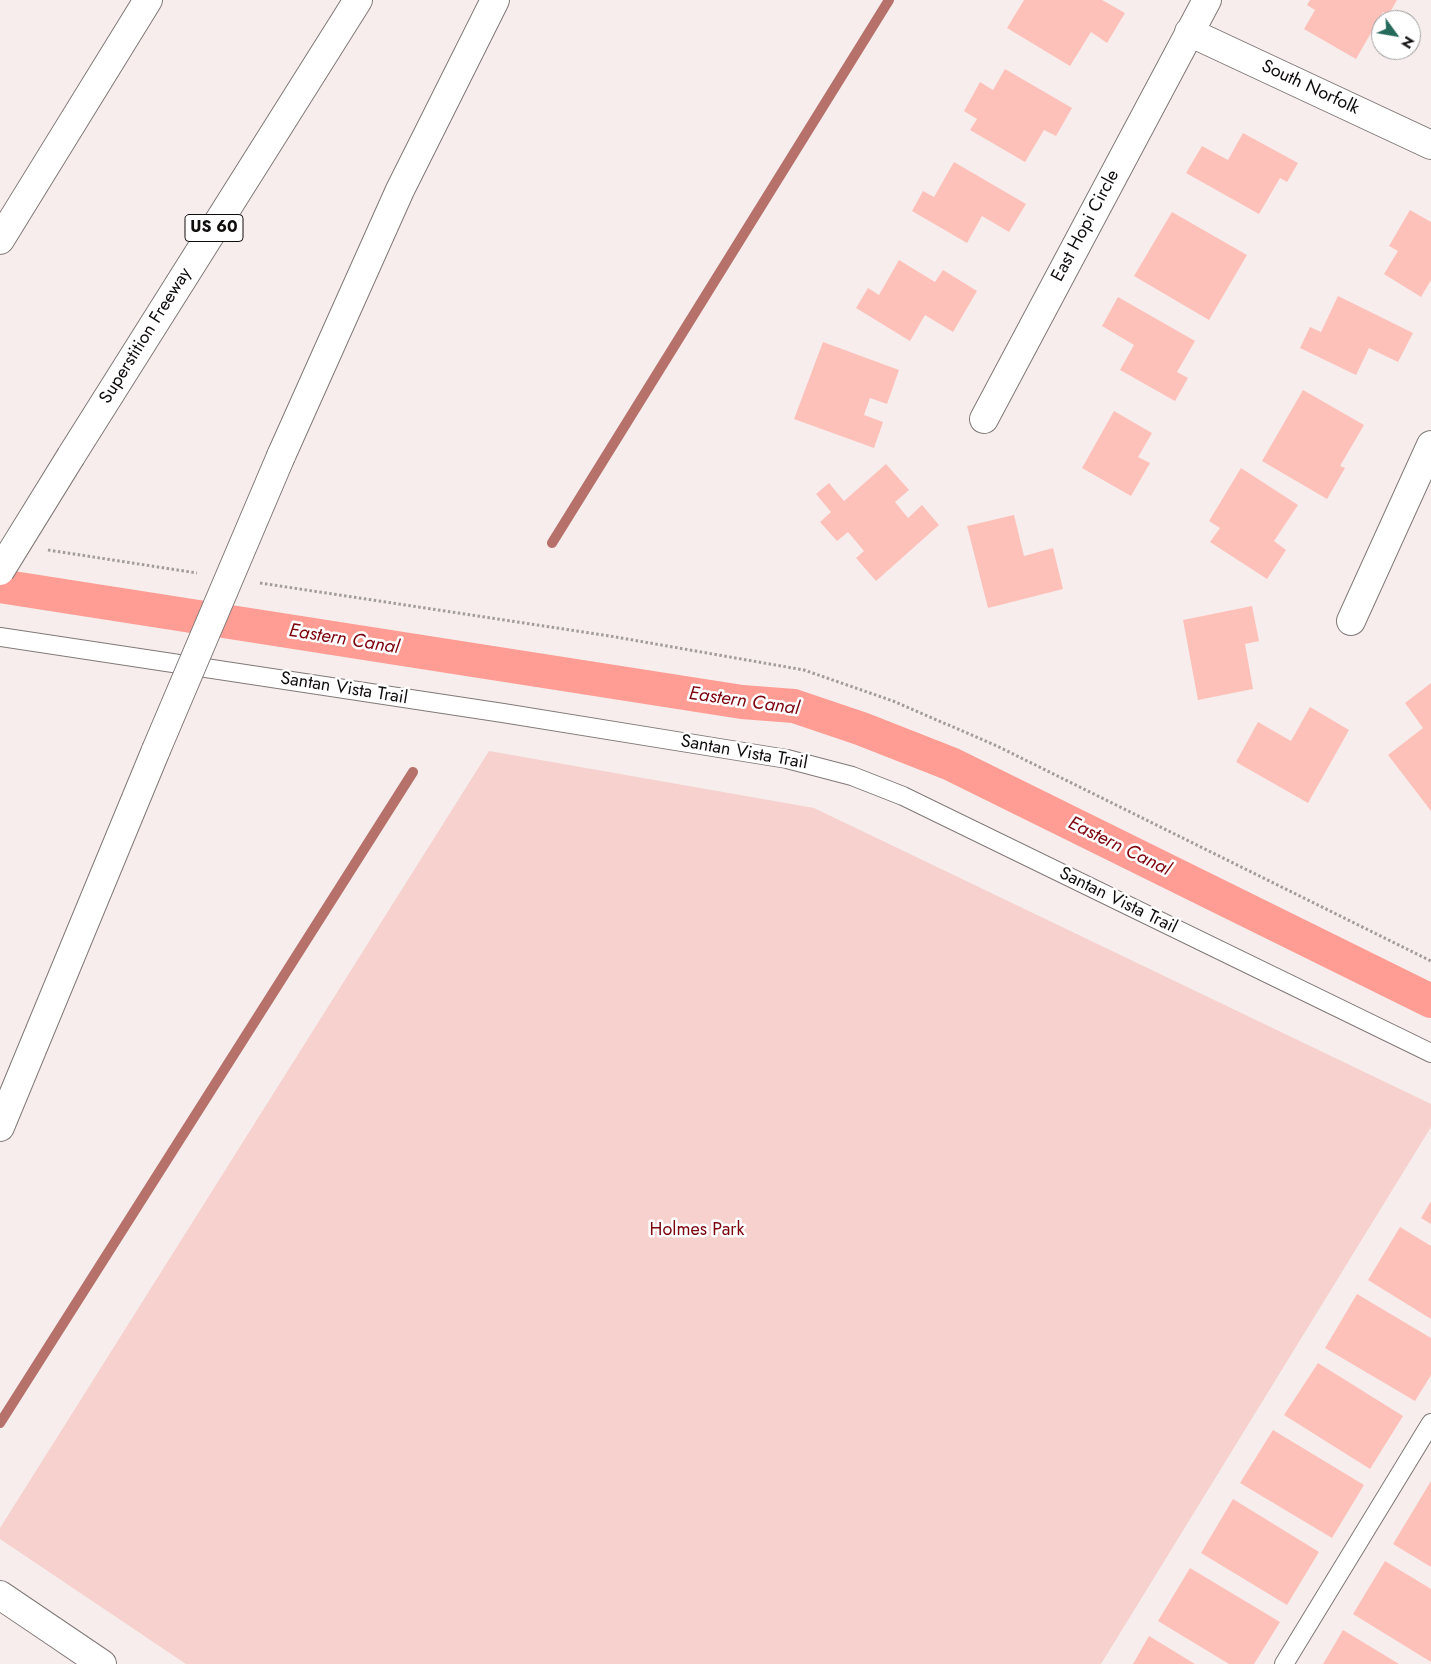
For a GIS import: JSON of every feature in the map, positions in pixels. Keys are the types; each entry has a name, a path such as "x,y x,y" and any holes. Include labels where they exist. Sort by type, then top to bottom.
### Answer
{"main road":[{"path":"0,240 148,0"},
{"name":"Superstition Freeway","path":"0,571 358,0"},
{"path":"0,1127 156,750 281,456 400,190 494,0"},
{"name":"East Hopi Circle","path":"984,419 1207,0"},
{"name":"South Norfolk","path":"1189,32 1431,144"},
{"path":"1351,621 1431,445"},
{"path":"0,1595 102,1664"}],"lane":[{"name":"Santan Vista Trail","path":"0,637 787,758 852,776 903,796 1431,1053"},
{"path":"1284,1664 1431,1423"}],"path":[{"path":"39,549 207,574"},
{"path":"256,582 610,636 804,670 893,701 997,746 1431,961"}],"green space":[{"name":"Holmes Park","path":"489,751 814,808 1431,1104 1431,1127 1101,1664 186,1664 0,1539 0,1528"}],"building":[{"path":"1024,0 1102,0 1125,13 1107,43 1091,32 1070,66 1007,28"},
{"path":"1310,0 1397,0 1391,10 1371,10 1371,33 1356,59 1304,29 1315,10 1307,5"},
{"path":"1005,69 1072,108 1056,136 1044,130 1025,162 970,130 977,119 964,111 980,82 993,90"},
{"path":"1243,133 1298,163 1287,182 1280,178 1259,214 1186,173 1202,146 1228,160"},
{"path":"954,162 1026,204 1009,232 982,216 967,243 912,211 923,191 934,197"},
{"path":"1410,210 1431,222 1431,280 1421,297 1384,274 1398,251 1389,246"},
{"path":"1172,212 1247,255 1209,320 1134,276"},
{"path":"899,260 935,282 943,270 977,291 953,332 925,315 910,341 856,308 868,288 879,295"},
{"path":"1338,296 1413,333 1398,362 1369,348 1356,375 1300,348 1310,327 1321,332"},
{"path":"1118,297 1195,341 1177,372 1188,378 1175,401 1120,370 1134,345 1102,326"},
{"path":"823,342 899,370 887,404 870,398 864,415 883,422 874,448 794,419"},
{"path":"1303,390 1364,425 1340,466 1345,468 1327,499 1262,461"},
{"path":"1114,411 1152,433 1138,457 1150,463 1131,496 1082,468"},
{"path":"886,464 909,490 895,502 908,518 922,505 939,525 876,581 856,558 864,551 848,532 837,541 820,522 831,512 816,494 829,483 844,501"},
{"path":"1241,468 1298,505 1274,541 1286,550 1267,579 1210,542 1220,528 1209,521"},
{"path":"1014,515 1024,556 1053,548 1063,589 988,608 967,526"},
{"path":"1252,606 1259,641 1245,644 1253,689 1198,700 1183,620"},
{"path":"1431,683 1431,811 1388,755 1423,728 1405,703"},
{"path":"1310,707 1349,730 1308,803 1236,762 1258,722 1291,741"},
{"path":"1431,1201 1431,1224 1421,1218"},
{"path":"1400,1227 1431,1246 1431,1319 1368,1280"},
{"path":"1357,1294 1431,1338 1431,1375 1415,1401 1325,1348"},
{"path":"1318,1363 1403,1416 1370,1469 1284,1415"},
{"path":"1273,1430 1364,1485 1332,1538 1240,1483"},
{"path":"1431,1481 1431,1567 1393,1544"},
{"path":"1233,1499 1319,1552 1287,1605 1201,1553"},
{"path":"1385,1561 1431,1589 1431,1662 1353,1614"},
{"path":"1190,1568 1280,1622 1254,1664 1229,1664 1158,1621"},
{"path":"1343,1630 1399,1664 1323,1664"},
{"path":"1149,1636 1195,1664 1133,1664"}],"waterway":[{"path":"552,543 889,0"},
{"name":"Eastern Canal","path":"0,586 742,702 794,706 862,729 951,764 1431,1001"},
{"path":"0,1423 413,772"}]}
